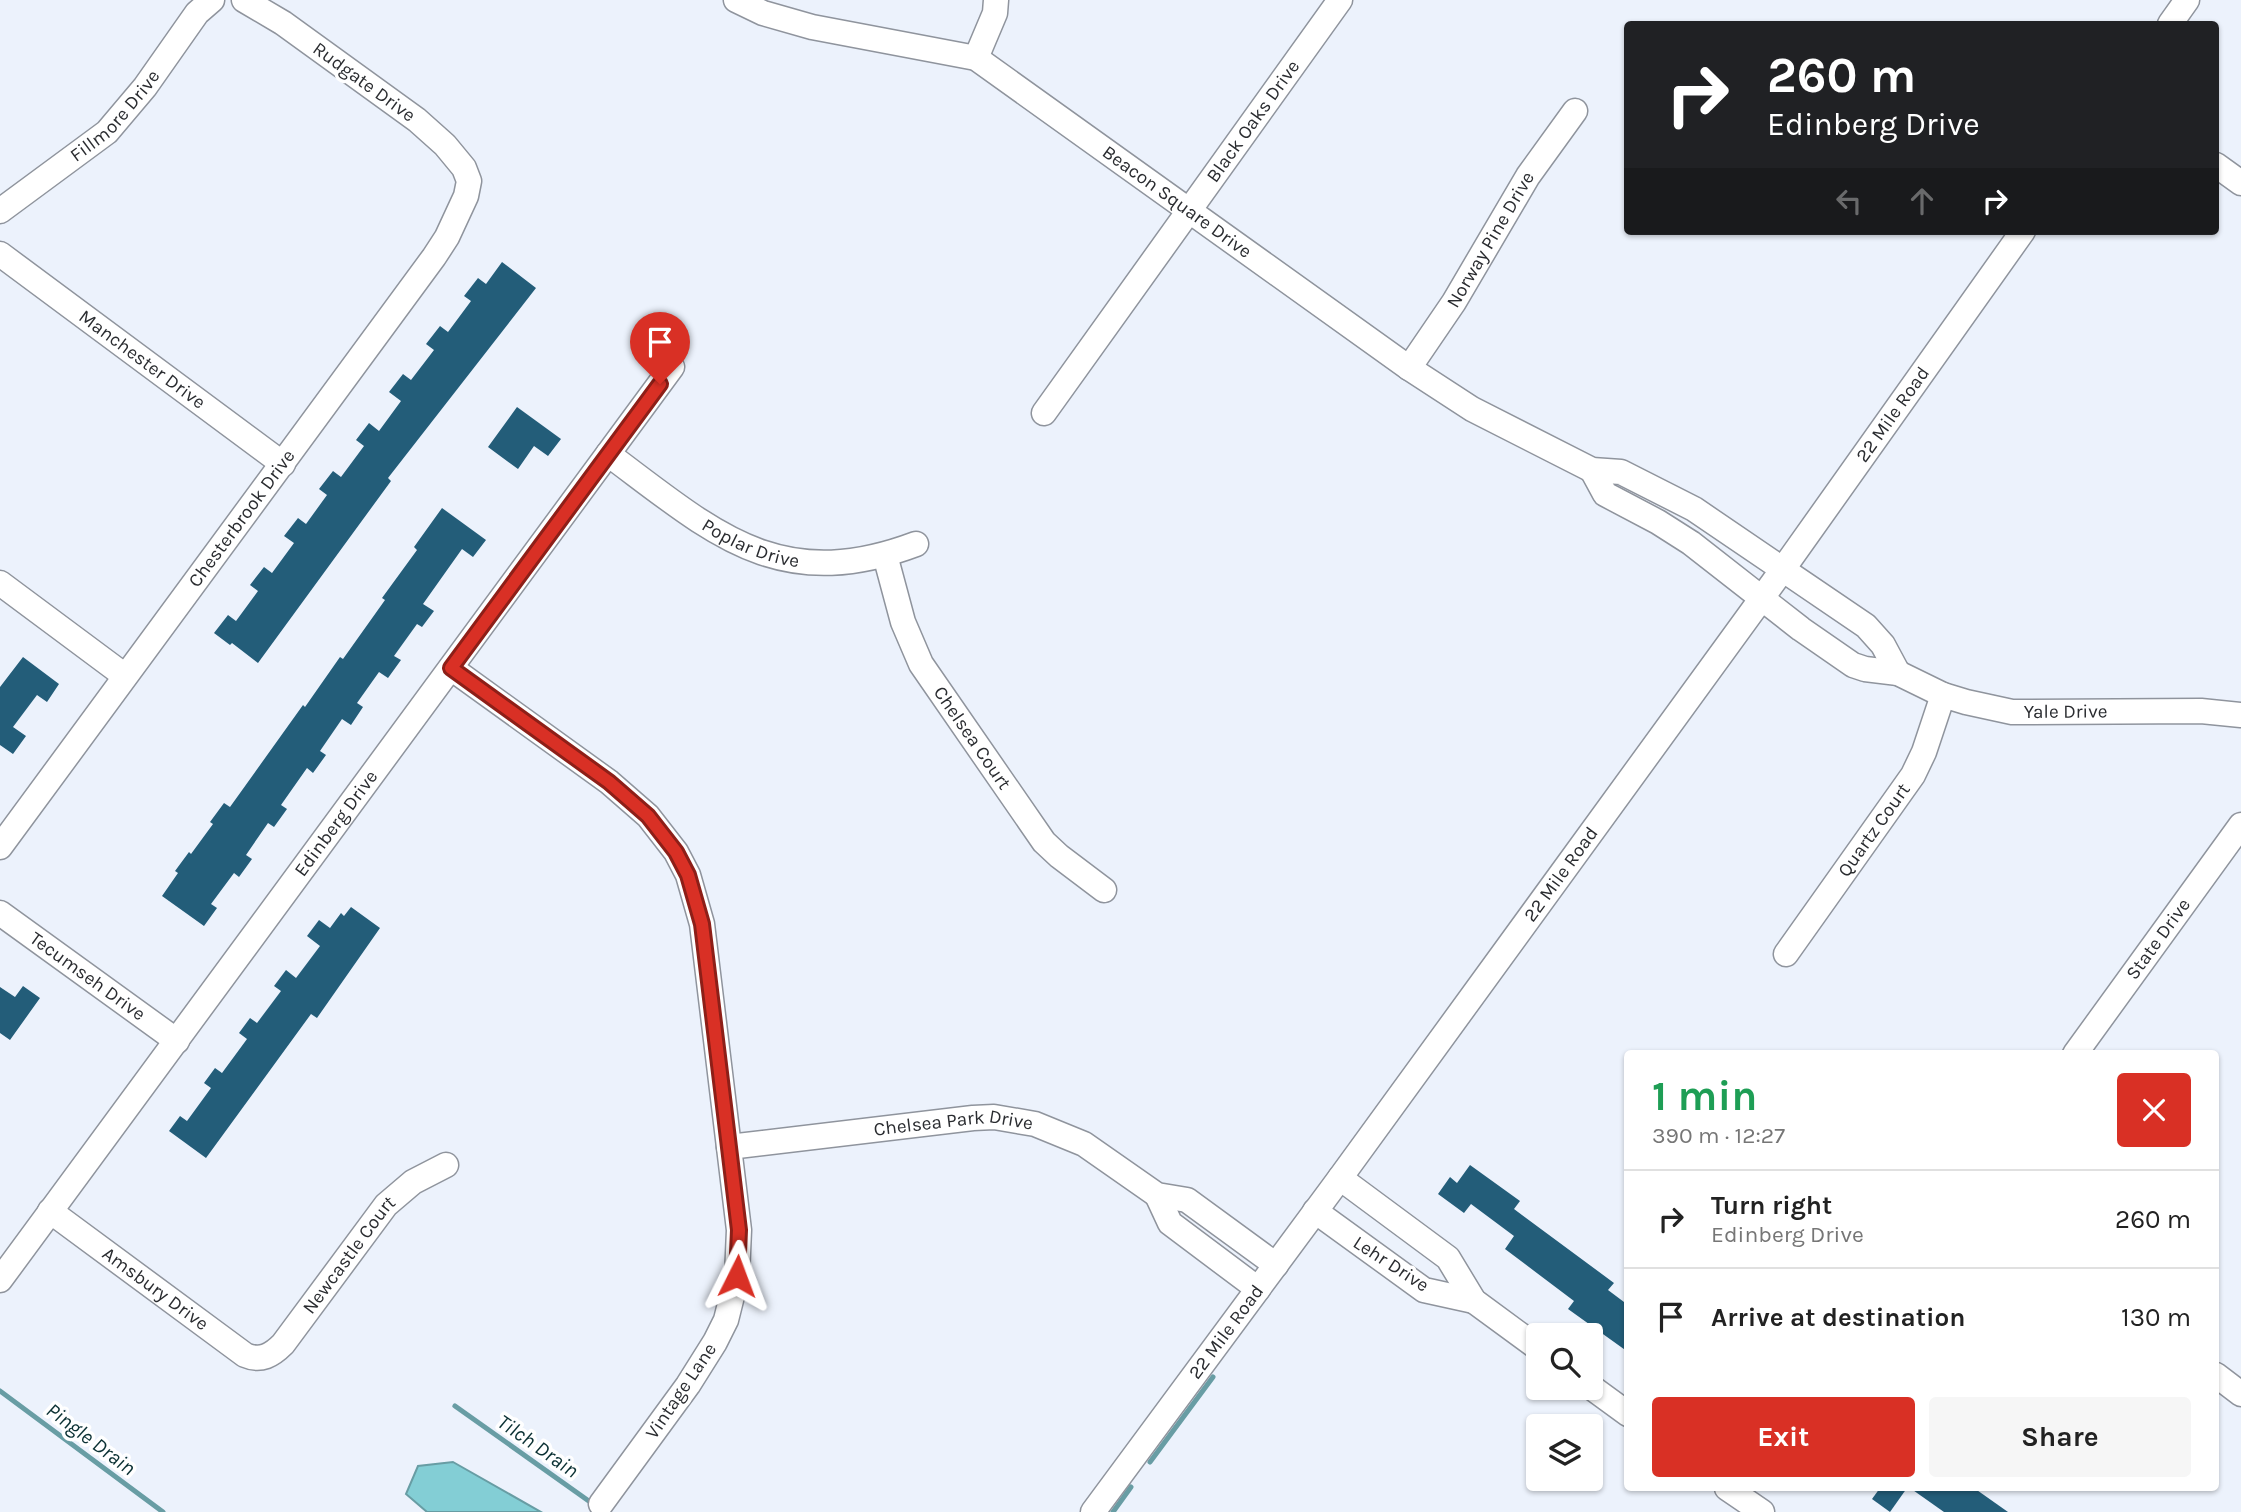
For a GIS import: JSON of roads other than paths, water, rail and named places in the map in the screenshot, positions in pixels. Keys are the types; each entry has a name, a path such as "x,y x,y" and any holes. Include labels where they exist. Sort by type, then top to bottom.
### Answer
{"street":[{"name":"Fillmore Drive","path":"0,211 107,132 145,87 197,13 212,0"},
{"name":"Rudgate Drive","path":"244,0 283,23 430,131 455,156 469,181"},
{"name":"Beacon Square Drive","path":"736,0 763,13 812,27 976,58 1409,369 1472,409 1592,470 1622,472 1671,496 1783,569"},
{"path":"976,58 995,13 996,0"},
{"name":"Black Oaks Drive","path":"1044,413 1340,0"},
{"path":"2172,21 2187,0"},
{"name":"Norway Pine Drive","path":"1409,369 1461,291 1528,176 1575,111"},
{"path":"2219,166 2241,183"},
{"name":"Chesterbrook Drive","path":"0,847 434,257 456,221 469,181"},
{"name":"22 Mile Road","path":"1093,1512 1762,598 2021,235"},
{"name":"Manchester Drive","path":"0,254 283,464"},
{"name":"Edinberg Drive","path":"0,1280 672,367"},
{"name":"Poplar Drive","path":"608,454 721,536 769,555 815,563 838,562 885,555 916,544"},
{"name":"Beacon Square Drive","path":"1592,470 1605,494 1691,543 1762,598"},
{"name":"Chelsea Court","path":"885,555 910,642 937,689 1044,842 1104,890"},
{"path":"1783,569 1866,626 1884,645 1898,673"},
{"path":"0,583 125,676"},
{"name":"Yale Drive","path":"1762,598 1853,665 1898,673 1943,695 1991,708 2033,713 2201,711 2241,715"},
{"name":"Vintage Lane","path":"451,668 631,800 648,816 676,852 688,875 702,924 739,1230 737,1276 726,1320 715,1342 688,1385 601,1503"},
{"name":"Quartz Court","path":"1786,954 1913,775 1924,752 1943,695"},
{"name":"State Drive","path":"2078,1050 2241,825"},
{"name":"Tecumseh Drive","path":"0,913 177,1041"},
{"name":"Chelsea Park Drive","path":"729,1147 973,1118 994,1117 1034,1124 1084,1144 1157,1195 1187,1200 1276,1265"},
{"name":"Newcastle Court","path":"265,1357 282,1344 386,1205 414,1182 446,1166"},
{"name":"Lehr Drive","path":"1340,1178 1448,1258 1474,1301 1526,1339"},
{"name":"Chelsea Park Drive","path":"1157,1195 1170,1223 1258,1289"},
{"name":"Amsbury Drive","path":"50,1211 245,1356 254,1359 265,1357"},
{"name":"Lehr Drive","path":"1315,1212 1424,1290 1474,1301"},
{"path":"2219,1378 2241,1394"},
{"path":"1603,1396 1624,1411"},
{"path":"1731,1491 1762,1512"}],"water":[{"path":"453,1462 541,1512 427,1512 406,1494 418,1466"}],"waterway":[{"name":"Tilch Drain","path":"1150,1462 1213,1377"},
{"name":"Pingle Drain","path":"0,1391 163,1512"},
{"name":"Tilch Drain","path":"455,1406 593,1504"},
{"name":"Tilch Drain","path":"1113,1512 1131,1487"}]}
